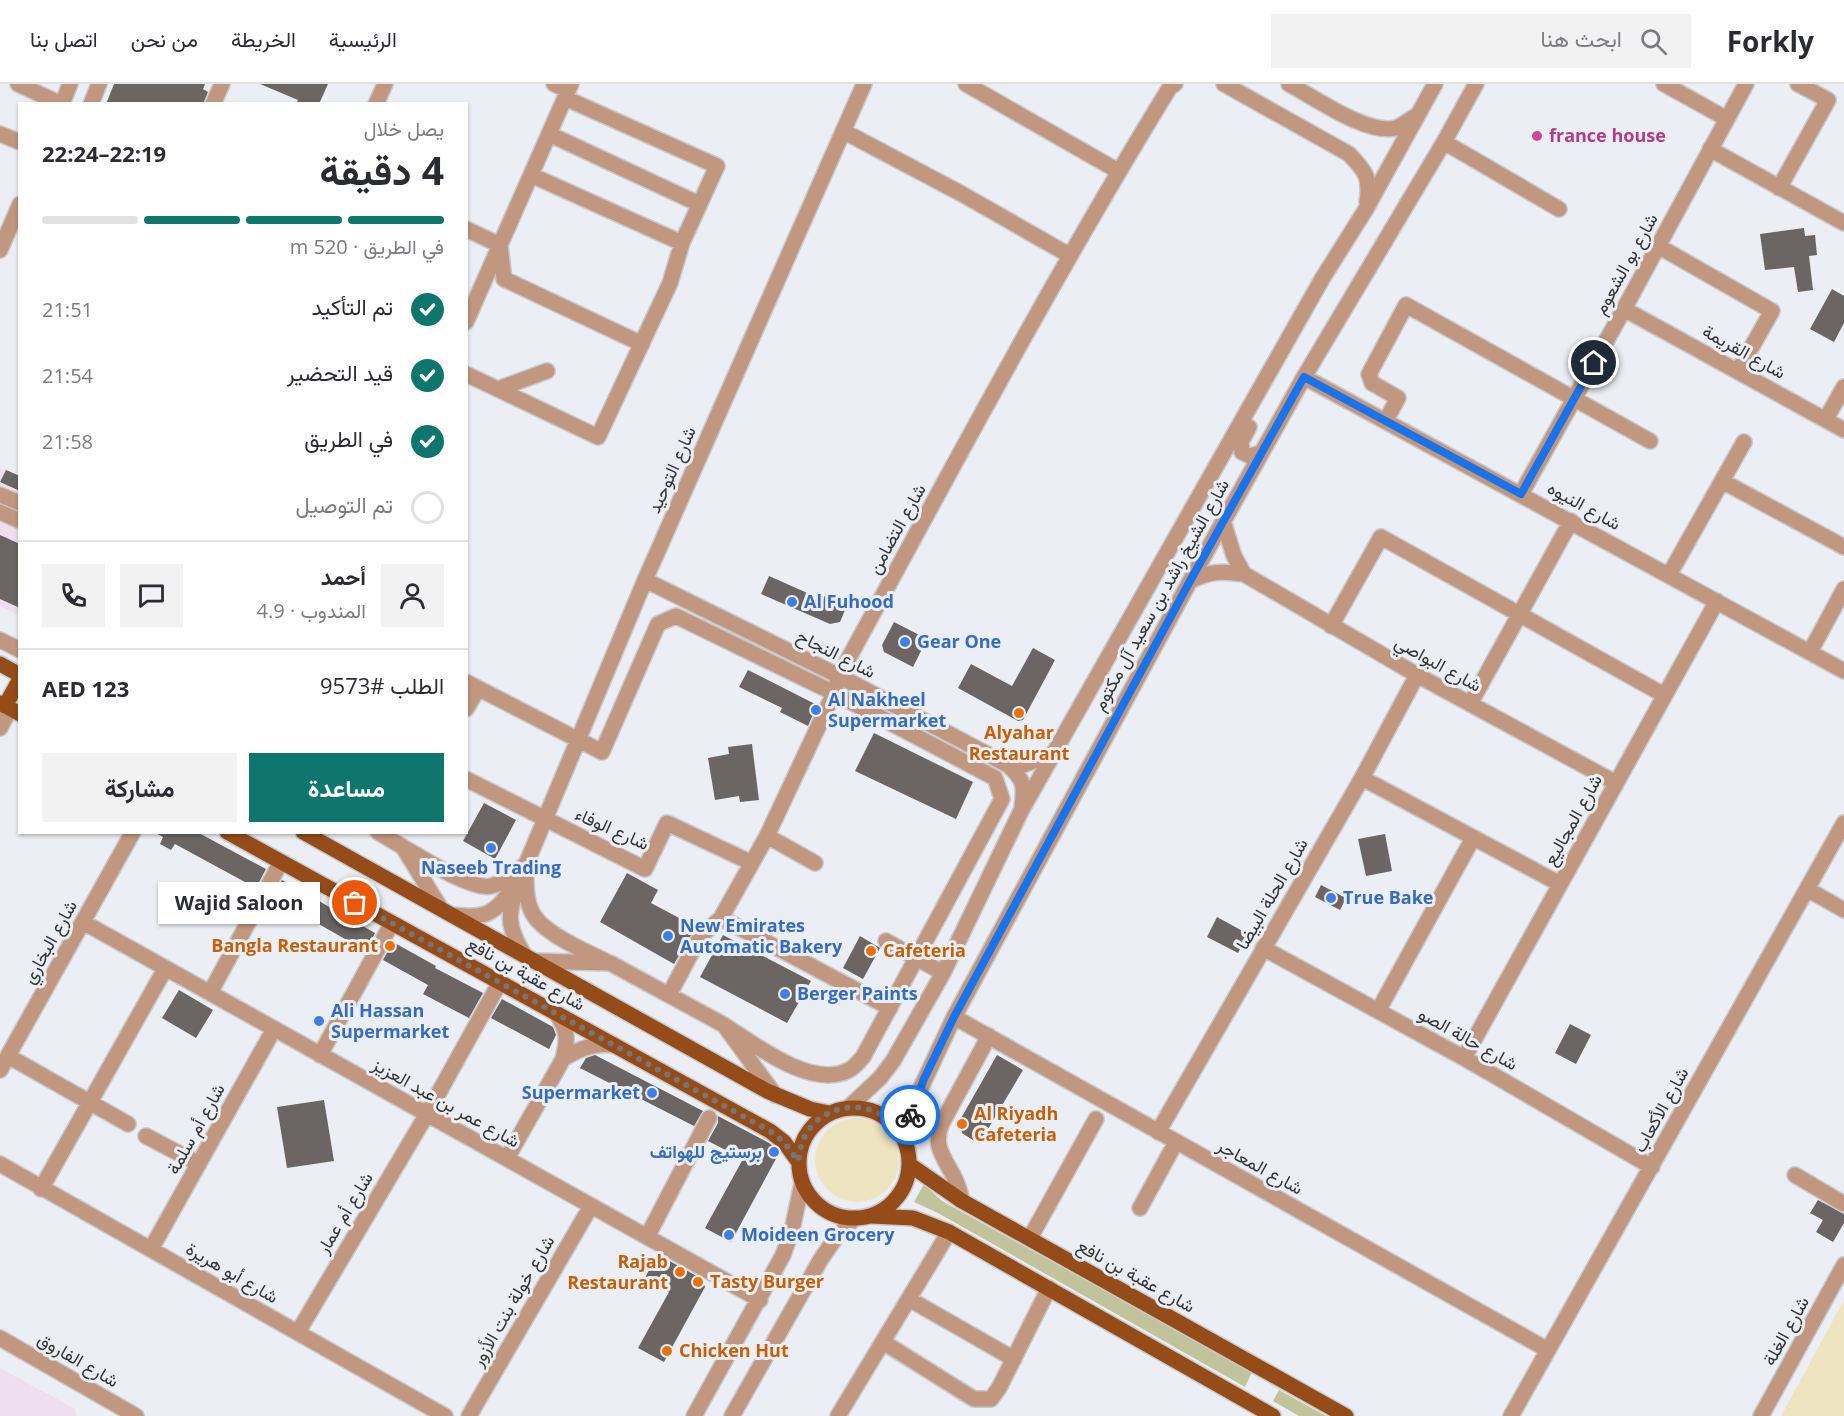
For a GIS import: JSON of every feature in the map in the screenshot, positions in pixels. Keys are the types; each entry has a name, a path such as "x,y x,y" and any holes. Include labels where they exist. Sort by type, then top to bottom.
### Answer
{"main road":[{"path":"0,664 18,676"},
{"path":"9,708 18,683"},
{"name":"شارع عقبة بن نافع","path":"231,834 770,1131 784,1142 798,1161"},
{"name":"شارع عقبة بن نافع","path":"307,834 775,1095 810,1109 829,1113"},
{"path":"871,1216 883,1210 898,1196 908,1178 910,1165 903,1137 894,1124 880,1114 865,1108 849,1107 829,1113 807,1132 798,1161 802,1183 808,1195 817,1204 835,1214 855,1218 871,1216 913,1218 949,1232 1273,1416"},
{"name":"شارع عقبة بن نافع","path":"910,1165 962,1201 1346,1416"}],"street":[{"path":"18,84 58,102"},
{"path":"63,102 70,84"},
{"path":"91,102 99,84"},
{"path":"214,102 222,84"},
{"path":"377,102 385,84"},
{"path":"468,375 598,437 670,283 682,243 717,166 554,84"},
{"name":"شارع التوحيد","path":"530,958 513,938 509,921 512,903 524,869 645,580 864,84"},
{"path":"966,84 1118,171"},
{"path":"1224,84 1349,154 1362,168 1368,180 1366,209"},
{"path":"1289,84 1361,124 1379,129 1396,128 1418,114"},
{"name":"شارع الشيخ راشد بن سعيد آل مكتوم","path":"849,1107 872,1086 893,1061 943,972 1021,811 1322,279 1366,209 1435,84"},
{"name":"شارع الشيخ راشد بن سعيد آل مكتوم","path":"903,1137 918,1094 954,1017 1190,581 1304,377 1476,84"},
{"path":"1664,84 1727,119"},
{"name":"شارع بو الشعوم","path":"1521,494 1746,84"},
{"path":"1779,188 1828,100 1798,84"},
{"name":"شارع التضامن","path":"669,995 702,934 722,918 767,836 834,693 839,676 1069,255 1172,85"},
{"path":"468,317 568,91"},
{"path":"843,131 962,194 1069,255"},
{"path":"0,134 18,141"},
{"path":"549,134 699,204"},
{"path":"1444,142 1559,209"},
{"path":"1710,149 1844,224"},
{"path":"531,175 682,243"},
{"path":"0,250 18,209"},
{"path":"468,230 500,245"},
{"path":"500,245 504,279 642,344"},
{"path":"1658,246 1772,311 1738,371"},
{"path":"1261,453 1250,456 1242,452 1241,442 1285,361 1322,279"},
{"path":"1386,420 1398,398 1372,383 1369,374 1406,305 1650,441"},
{"name":"شارع القريمة","path":"1624,309 1844,430"},
{"path":"498,389 547,371"},
{"name":"شارع النيوه","path":"1304,377 1844,671"},
{"path":"1826,419 1844,387"},
{"path":"1669,575 1744,442"},
{"path":"1722,481 1844,547"},
{"path":"0,488 18,495"},
{"path":"0,495 18,502"},
{"path":"0,505 18,513"},
{"path":"0,512 18,520"},
{"path":"1223,521 1232,549 1244,574"},
{"path":"1470,704 1571,521"},
{"path":"1331,626 1382,537 1664,695"},
{"name":"شارع البواصي","path":"1190,581 1208,573 1222,571 1244,574 1418,675 1616,783"},
{"name":"شارع النجاح","path":"645,580 839,676 1008,765 1021,778 1024,790 1021,811"},
{"path":"1810,652 1844,589"},
{"name":"شارع المجاليع","path":"1464,1058 1717,600"},
{"path":"382,834 472,885 489,887 524,869 530,910 539,924 724,1025 783,1061 808,1072 830,1075 849,1070 863,1057 1002,798 996,778 834,693 676,616 658,624 602,752 472,686 468,701"},
{"path":"0,640 18,649"},
{"name":"شارع الحلة البيضا","path":"1158,1132 1362,778 1418,675"},
{"path":"0,728 9,708"},
{"path":"1008,765 1021,766 1054,753"},
{"path":"1362,778 1560,884"},
{"name":"شارع الوفاء","path":"468,780 645,869 667,822 752,863"},
{"name":"شارع الأكعاب","path":"1511,1416 1844,823"},
{"name":"شارع البخاري","path":"0,1070 132,834"},
{"path":"767,836 815,863"},
{"path":"1378,1011 1473,838"},
{"path":"403,846 445,912"},
{"path":"210,993 281,862"},
{"name":"شارع التوحيد","path":"445,912 473,918 490,914 506,898 524,869"},
{"path":"1807,889 1844,910"},
{"path":"722,918 890,1008"},
{"name":"شارع عمر بن عبد العزيز","path":"83,922 760,1300"},
{"path":"320,1055 392,923"},
{"path":"886,941 943,972"},
{"name":"شارع حالة الصو","path":"1263,948 1464,1058 1652,1167"},
{"path":"530,958 610,963"},
{"path":"41,1189 165,969"},
{"name":"شارع أم عمار","path":"298,1332 427,1114 500,982"},
{"path":"507,1158 563,1059 567,1043 565,1026 556,1013"},
{"name":"شارع المعاجر","path":"954,1017 1548,1350"},
{"path":"724,1025 775,1095"},
{"name":"شارع أم سلمة","path":"151,1249 274,1029"},
{"path":"962,1201 954,1175 940,1155 938,1136 942,1123 989,1036"},
{"path":"563,1059 588,1046 615,1045"},
{"path":"8,1056 128,1124"},
{"path":"647,1237 709,1118"},
{"path":"1030,1238 1096,1119"},
{"path":"146,1136 199,1164"},
{"path":"1140,1208 1176,1142"},
{"name":"شارع أبو هريرة","path":"0,1164 445,1416"},
{"path":"1795,1175 1844,1204"},
{"path":"694,1416 783,1255 792,1230 802,1183"},
{"name":"شارع خولة بنت الأزور","path":"469,1416 591,1206"},
{"path":"732,1416 821,1260 837,1236 855,1218"},
{"path":"838,1416 949,1232"},
{"name":"شارع الغلة","path":"1761,1416 1844,1265"},
{"path":"883,1342 974,1399 991,1399 999,1388 1049,1288"},
{"path":"909,1299 1014,1359"},
{"name":"شارع الفاروق","path":"0,1338 116,1411 136,1416"}],"shaded area":[{"path":"0,468 18,476 18,615 0,606"},
{"path":"0,1368 75,1409 76,1416 0,1416"}],"green space":[{"path":"924,1184 942,1201 1252,1372 1245,1387 938,1213 914,1202"},
{"path":"1279,1390 1326,1416 1299,1416 1273,1401"}],"sand":[{"path":"857,1118 873,1121 887,1130 896,1144 899,1160 896,1176 887,1190 873,1199 857,1202 841,1199 827,1190 818,1176 815,1160 818,1144 827,1130 841,1121"},
{"path":"1844,1300 1844,1416 1781,1416"}],"building":[{"path":"114,84 205,84 203,89 208,92 204,102 107,102"},
{"path":"260,84 328,84 320,102 297,102 298,100"},
{"path":"1804,228 1805,236 1815,235 1817,255 1809,256 1813,290 1798,292 1794,267 1765,270 1760,234"},
{"path":"1832,289 1844,296 1844,323 1834,342 1810,329"},
{"path":"6,470 18,475 18,490 0,482"},
{"path":"0,535 18,543 18,607 0,599"},
{"path":"769,576 823,600 826,593 848,603 840,622 830,624 761,594"},
{"name":"Gear One","path":"894,622 927,639 913,667 884,652 882,645"},
{"path":"1033,648 1055,660 1023,720 1018,721 958,688 971,664 1012,686"},
{"path":"748,670 817,705 808,726 780,712 782,708 739,687"},
{"path":"874,733 973,782 956,819 855,771"},
{"path":"752,744 759,800 740,802 739,796 715,800 708,758 729,754 728,747"},
{"path":"484,803 516,820 495,859 463,841"},
{"path":"158,834 201,834 266,869 256,888 175,844 171,850 160,844 163,837"},
{"path":"1385,834 1392,871 1366,876 1358,839"},
{"path":"627,873 658,890 651,903 696,927 674,964 600,922"},
{"path":"282,880 375,933 366,951 273,898"},
{"name":"True Bake","path":"1321,885 1346,898 1340,910 1315,897"},
{"path":"1217,917 1248,934 1238,953 1207,937"},
{"path":"723,935 811,981 787,1023 700,977"},
{"path":"860,936 880,948 863,979 843,968"},
{"path":"393,942 436,966 435,968 483,993 469,1018 423,994 428,985 383,960"},
{"path":"179,990 213,1010 196,1038 162,1018"},
{"path":"502,999 553,1027 556,1035 549,1049 491,1018"},
{"path":"1570,1024 1591,1035 1576,1064 1555,1053"},
{"path":"595,1055 703,1111 694,1126 580,1068 586,1058"},
{"path":"997,1055 1023,1070 979,1144 962,1133 960,1120"},
{"path":"324,1100 334,1161 287,1168 277,1107"},
{"path":"718,1116 769,1143 776,1148 778,1155 731,1242 705,1228 743,1159 708,1141 718,1123"},
{"path":"1818,1200 1844,1214 1844,1223 1833,1242 1816,1232 1823,1220 1810,1213"},
{"path":"657,1254 702,1279 705,1287 664,1362 638,1348 669,1292 644,1280"}],"way so far":[{"path":"355,903 770,1131 784,1142 798,1161 807,1132 829,1113 849,1107 865,1108 880,1114 894,1124 903,1137 910,1115"}],"place":[{"name":"france house","path":"1537,136"},
{"name":"Al Fuhood","path":"792,602"},
{"name":"Gear One","path":"905,642"},
{"name":"Al Nakheel Supermarket","path":"816,710"},
{"name":"Alyahar Restaurant","path":"1019,713"},
{"name":"Naseeb Trading","path":"491,848"},
{"name":"True Bake","path":"1331,898"},
{"name":"Wajid Saloon","path":"355,903"},
{"name":"New Emirates Automatic Bakery","path":"668,936"},
{"name":"Bangla Restaurant","path":"390,946"},
{"name":"Cafeteria","path":"871,951"},
{"name":"Berger Paints","path":"785,994"},
{"name":"Ali Hassan Supermarket","path":"319,1021"},
{"name":"Supermarket","path":"652,1093"},
{"name":"Al Riyadh Cafeteria","path":"962,1124"},
{"name":"برستيج للهواتف","path":"774,1152"},
{"name":"Moideen Grocery","path":"729,1235"},
{"name":"Rajab Restaurant","path":"680,1272"},
{"name":"Tasty Burger","path":"698,1282"},
{"name":"Chicken Hut","path":"667,1351"}],"route":[{"path":"910,1115 924,1079 954,1017 1190,581 1304,377 1521,494 1594,363"}]}
